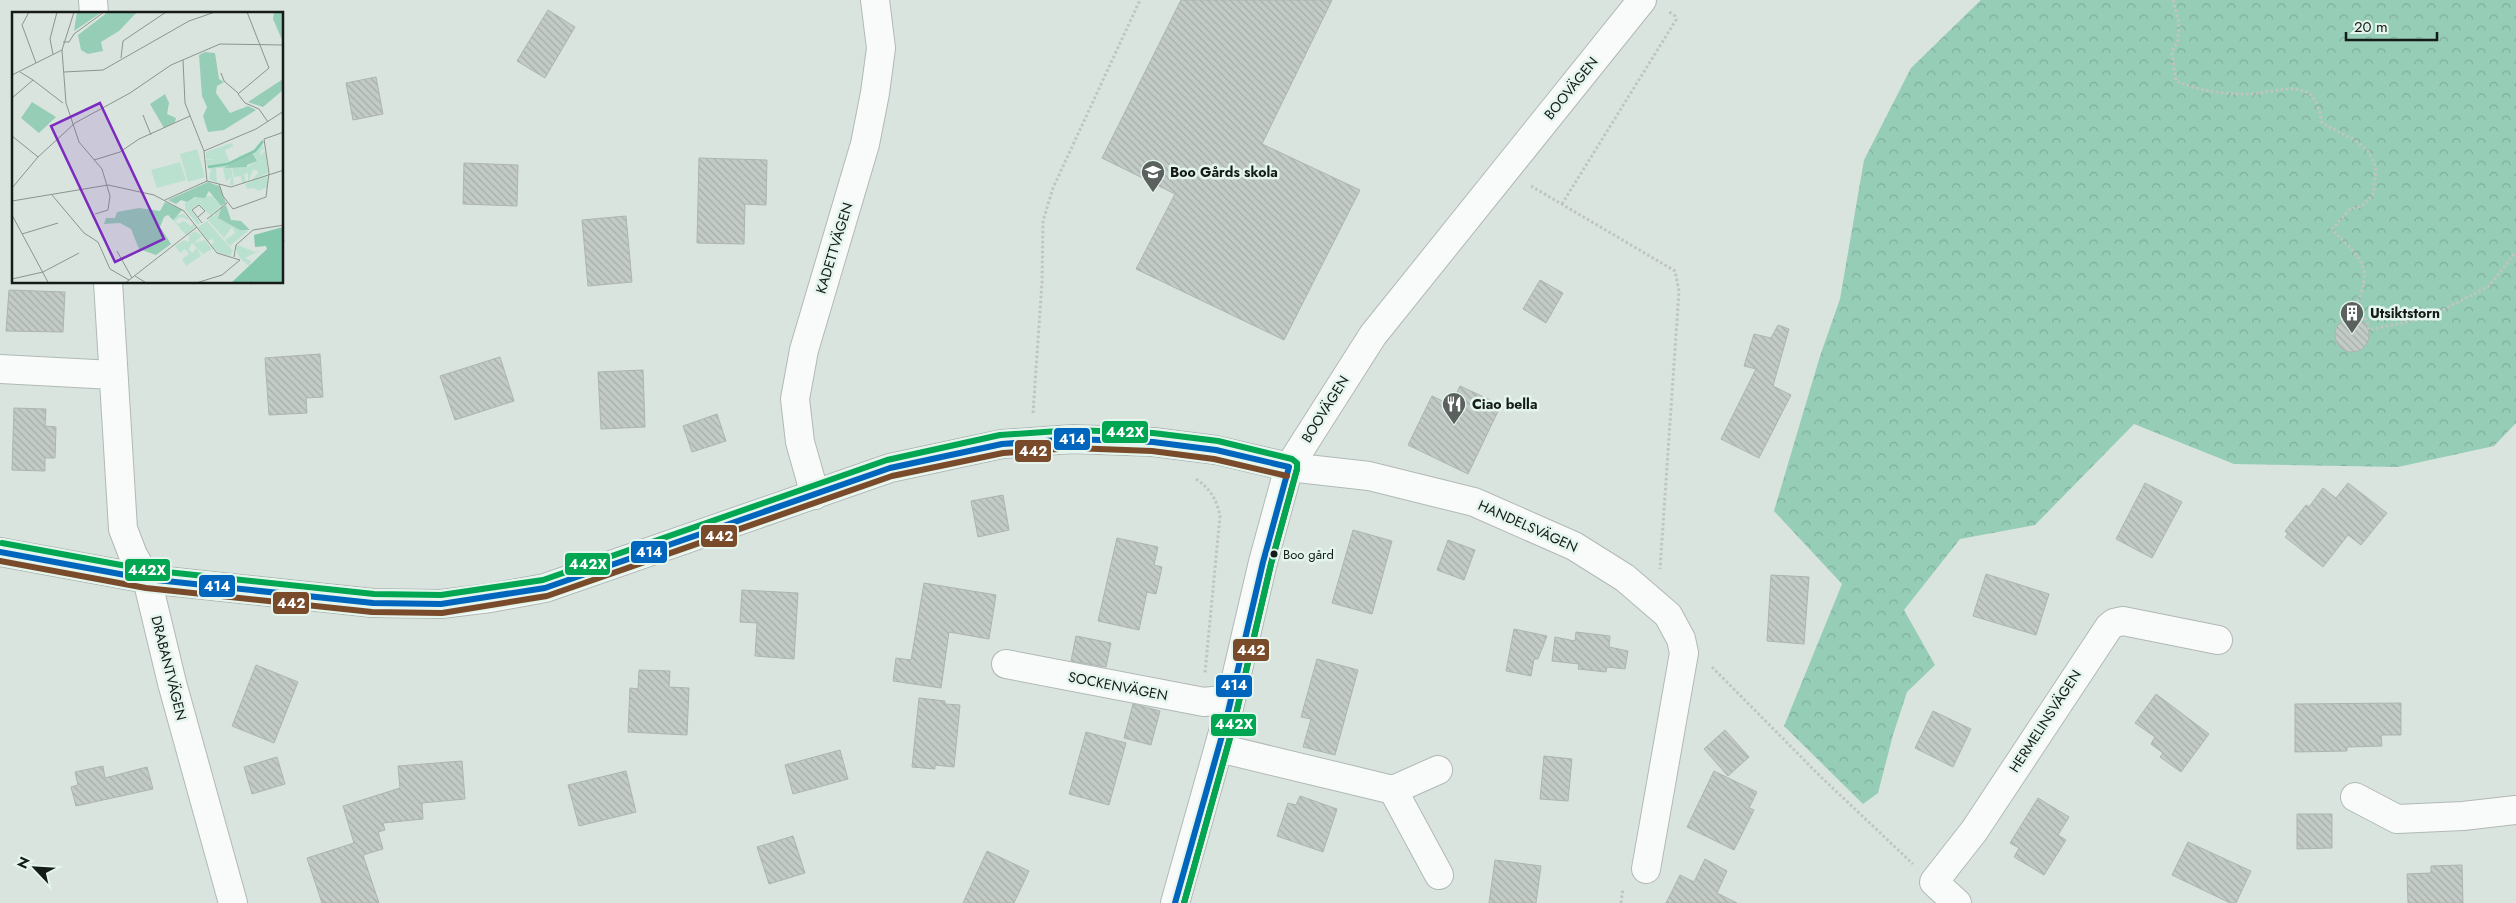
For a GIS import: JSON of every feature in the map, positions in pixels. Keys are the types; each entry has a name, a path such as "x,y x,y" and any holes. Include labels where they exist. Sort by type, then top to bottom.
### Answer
{"street":[{"name":"KADETTVÄGEN","path":"814,495 800,442 795,400 804,350 865,144 876,93 881,48 875,0"},
{"name":"BOOVÄGEN","path":"1289,467 1373,335 1505,170 1653,4"},
{"name":"DRABANTVÄGEN","path":"108,284 123,529 133,555 147,579 172,683 233,903"},
{"path":"0,369 113,375"},
{"path":"0,552 147,579 373,603 441,604 490,598 545,588 890,468 1002,444 1073,439 1153,442 1216,450 1289,467 1263,562 1219,748 1175,903"},
{"name":"HANDELSVÄGEN","path":"1289,467 1369,476 1474,502 1574,546 1625,578 1668,615 1681,639 1684,653 1646,869"},
{"name":"HERMELINSVÄGEN","path":"1934,882 1974,830 2100,638 2114,623 2123,621 2218,640"},
{"name":"SOCKENVÄGEN","path":"1006,664 1204,702 1231,700"},
{"path":"1219,748 1393,790 1438,770"},
{"path":"1393,790 1439,875"},
{"path":"2355,797 2397,819 2463,816 2516,810"},
{"path":"1934,882 1957,903"}],"path":[{"path":"1033,416 1042,282 1043,221 1052,188 1140,0"},
{"path":"2173,0 2179,24 2178,40 2172,52 2176,81 2192,88 2243,94 2293,89 2309,93 2318,105 2322,123 2356,141 2369,152 2376,168 2373,195 2362,206 2350,209 2332,230 2358,254 2365,276 2354,310 2367,320 2369,330 2429,317 2489,286 2516,252"},
{"path":"1562,204 1676,20 1675,16 1653,4"},
{"path":"1505,170 1674,271 1679,291 1659,563 1660,572"},
{"path":"1711,665 1821,777 1934,882"},
{"path":"1620,903 1624,884"}],"green space":[{"path":"1981,0 2516,0 2516,423 2494,446 2398,467 2234,464 2134,424 2035,525 1960,539 1904,610 1935,665 1907,692 1893,735 1878,793 1863,804 1784,726 1842,584 1774,511 1820,356 1840,299 1864,160 1911,68"}],"building":[{"path":"1181,0 1332,0 1262,144 1360,190 1284,340 1136,269 1175,194 1102,158"},
{"path":"548,10 575,27 545,78 517,61"},
{"path":"376,77 383,114 353,120 346,83"},
{"path":"699,158 767,160 766,205 745,204 744,244 697,243"},
{"path":"464,163 518,165 517,206 463,204"},
{"path":"626,216 632,282 588,286 582,220"},
{"path":"1540,280 1563,293 1546,323 1523,309"},
{"path":"9,290 65,292 63,332 6,331"},
{"name":"Utsiktstorn","path":"2352,318 2359,319 2364,323 2368,328 2368,342 2364,347 2359,351 2352,352 2345,351 2340,347 2336,342 2335,335 2336,328 2340,323 2345,319"},
{"path":"1778,325 1789,329 1773,386 1791,395 1759,458 1721,439 1756,369 1744,366 1754,334 1771,338"},
{"path":"320,354 323,397 306,398 307,413 269,415 265,358"},
{"path":"500,357 514,401 455,420 440,376"},
{"path":"643,370 645,427 601,429 598,372"},
{"name":"Ciao bella","path":"1460,386 1501,405 1468,474 1408,445 1432,396 1451,405"},
{"path":"14,408 46,409 45,426 56,427 55,458 45,458 45,471 12,470"},
{"path":"717,414 726,441 692,452 683,426"},
{"path":"2145,483 2182,502 2152,558 2116,539"},
{"path":"2348,483 2387,513 2361,545 2348,535 2323,567 2285,537 2288,534 2285,531 2306,505 2309,507 2323,488 2336,498"},
{"path":"1003,495 1009,530 978,537 971,501"},
{"path":"1353,530 1392,541 1372,614 1332,603"},
{"path":"1117,538 1158,547 1154,565 1162,567 1156,594 1147,592 1139,630 1098,621"},
{"path":"1448,540 1475,550 1464,580 1437,570"},
{"path":"1986,574 2049,594 2036,635 1973,616"},
{"path":"1771,575 1809,577 1804,644 1767,641"},
{"path":"924,583 996,595 989,639 949,632 941,688 893,681 896,658 911,660"},
{"path":"742,590 798,593 794,659 755,656 757,623 740,622"},
{"path":"1514,629 1547,636 1538,659 1534,659 1531,676 1506,671"},
{"path":"1576,632 1610,636 1609,647 1628,651 1625,669 1607,667 1606,672 1578,669 1579,664 1552,661 1555,637 1575,641"},
{"path":"1076,636 1111,643 1106,667 1071,661"},
{"path":"1317,659 1358,670 1335,755 1303,747 1311,719 1301,717"},
{"path":"256,665 298,682 274,743 232,726"},
{"path":"639,670 670,671 669,687 689,688 687,735 628,732 630,688 638,689"},
{"path":"2156,694 2209,734 2181,772 2160,757 2163,753 2151,744 2155,737 2135,723"},
{"path":"919,698 945,701 945,704 960,705 954,767 935,765 935,769 912,767"},
{"path":"2401,703 2401,735 2381,735 2382,746 2347,747 2347,751 2295,752 2295,704"},
{"path":"1133,704 1160,711 1151,745 1124,738"},
{"path":"1933,711 1971,729 1953,767 1915,748"},
{"path":"1725,730 1749,757 1728,776 1704,749"},
{"path":"1086,732 1126,743 1109,805 1069,794"},
{"path":"840,750 848,779 793,794 785,765"},
{"path":"1544,756 1572,759 1568,801 1540,799"},
{"path":"277,757 285,784 252,794 244,767"},
{"path":"462,761 465,799 422,803 423,819 383,823 385,830 378,832 383,849 363,855 379,903 322,903 307,858 354,843 343,806 400,788 398,766"},
{"path":"103,766 105,778 147,767 153,789 76,806 71,787 78,785 75,772"},
{"path":"626,771 636,812 579,826 568,785"},
{"path":"1714,771 1757,792 1749,808 1754,810 1734,850 1687,827"},
{"path":"1300,796 1337,809 1323,852 1277,836 1288,803 1296,805"},
{"path":"2038,798 2069,817 2058,835 2066,840 2044,875 2014,857 2019,848 2010,843"},
{"path":"2297,814 2332,814 2332,848 2297,849"},
{"path":"793,836 805,873 769,884 757,847"},
{"path":"2188,842 2251,871 2236,903 2230,903 2172,875"},
{"path":"987,851 1029,871 1014,903 963,903"},
{"path":"1705,859 1727,871 1717,893 1737,903 1666,903 1680,875 1694,882"},
{"path":"1495,860 1541,866 1536,903 1489,903"},
{"path":"2462,865 2463,903 2408,903 2407,874 2431,873 2431,866"}],"transit line":[{"name":"442X","path":"2,543 148,570 374,594 441,595 543,580 887,460 1000,435 1073,430 1153,433 1218,441 1292,459 1297,463 1297,469 1271,564 1233,727 1184,903"},
{"name":"414","path":"0,552 147,579 373,603 441,604 545,588 890,468 1002,444 1073,439 1153,442 1216,450 1289,467"},
{"name":"442","path":"0,561 146,588 372,612 442,613 547,596 892,476 1003,453 1073,448 1152,451 1214,459 1287,476"},
{"name":"414","path":"1175,903 1225,725 1263,562 1289,467"},
{"name":"442","path":"1184,903 1233,727 1271,564 1297,469"}],"place":[{"name":"Boo Gårds skola","path":"1153,193"},
{"name":"Utsiktstorn","path":"2352,334"},
{"name":"Ciao bella","path":"1454,425"},
{"name":"Boo gård","path":"1274,554"}]}
